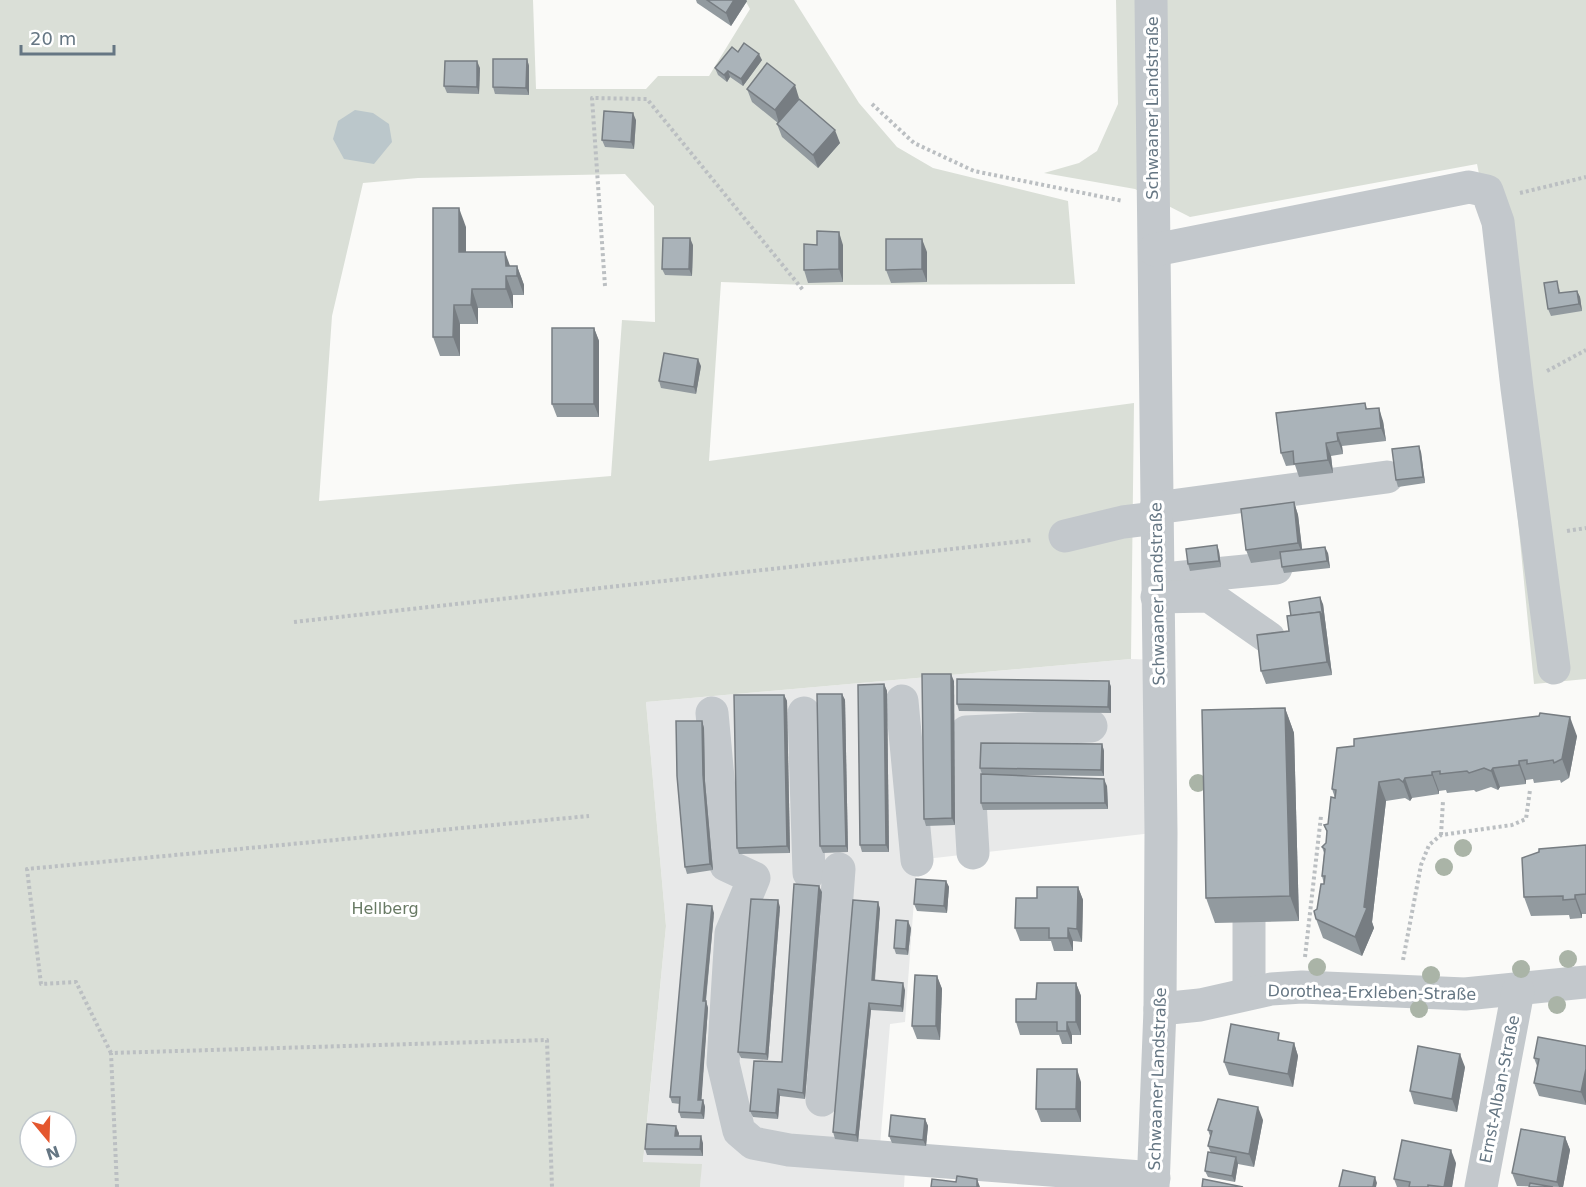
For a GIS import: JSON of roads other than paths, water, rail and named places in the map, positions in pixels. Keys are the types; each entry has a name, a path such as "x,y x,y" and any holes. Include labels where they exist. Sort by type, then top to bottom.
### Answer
{"street":[{"name":"Schwaaner Landstraße","path":"1151,0 1161,832 1160,1009 1153,1183"},
{"path":"1155,250 1469,187 1487,191 1498,222 1517,388 1554,668"},
{"path":"1065,536 1156,513 1387,477"},
{"path":"1157,589 1276,568"},
{"path":"1157,589 1209,596 1269,638"},
{"path":"903,701 917,860"},
{"path":"712,713 726,865 754,878 731,933 723,1063 738,1131 753,1143 789,1150 1153,1183"},
{"path":"804,713 824,871 822,1100"},
{"path":"973,853 966,732 1091,726"},
{"path":"1260,921 1274,989"},
{"name":"Dorothea-Erxleben-Straße","path":"1160,1009 1200,1005 1274,989 1465,994 1518,991 1586,982"},
{"name":"Ernst-Alban-Straße","path":"1480,1187 1518,991"}],"park label":[{"name":"Hellberg","path":"385,908"}]}
